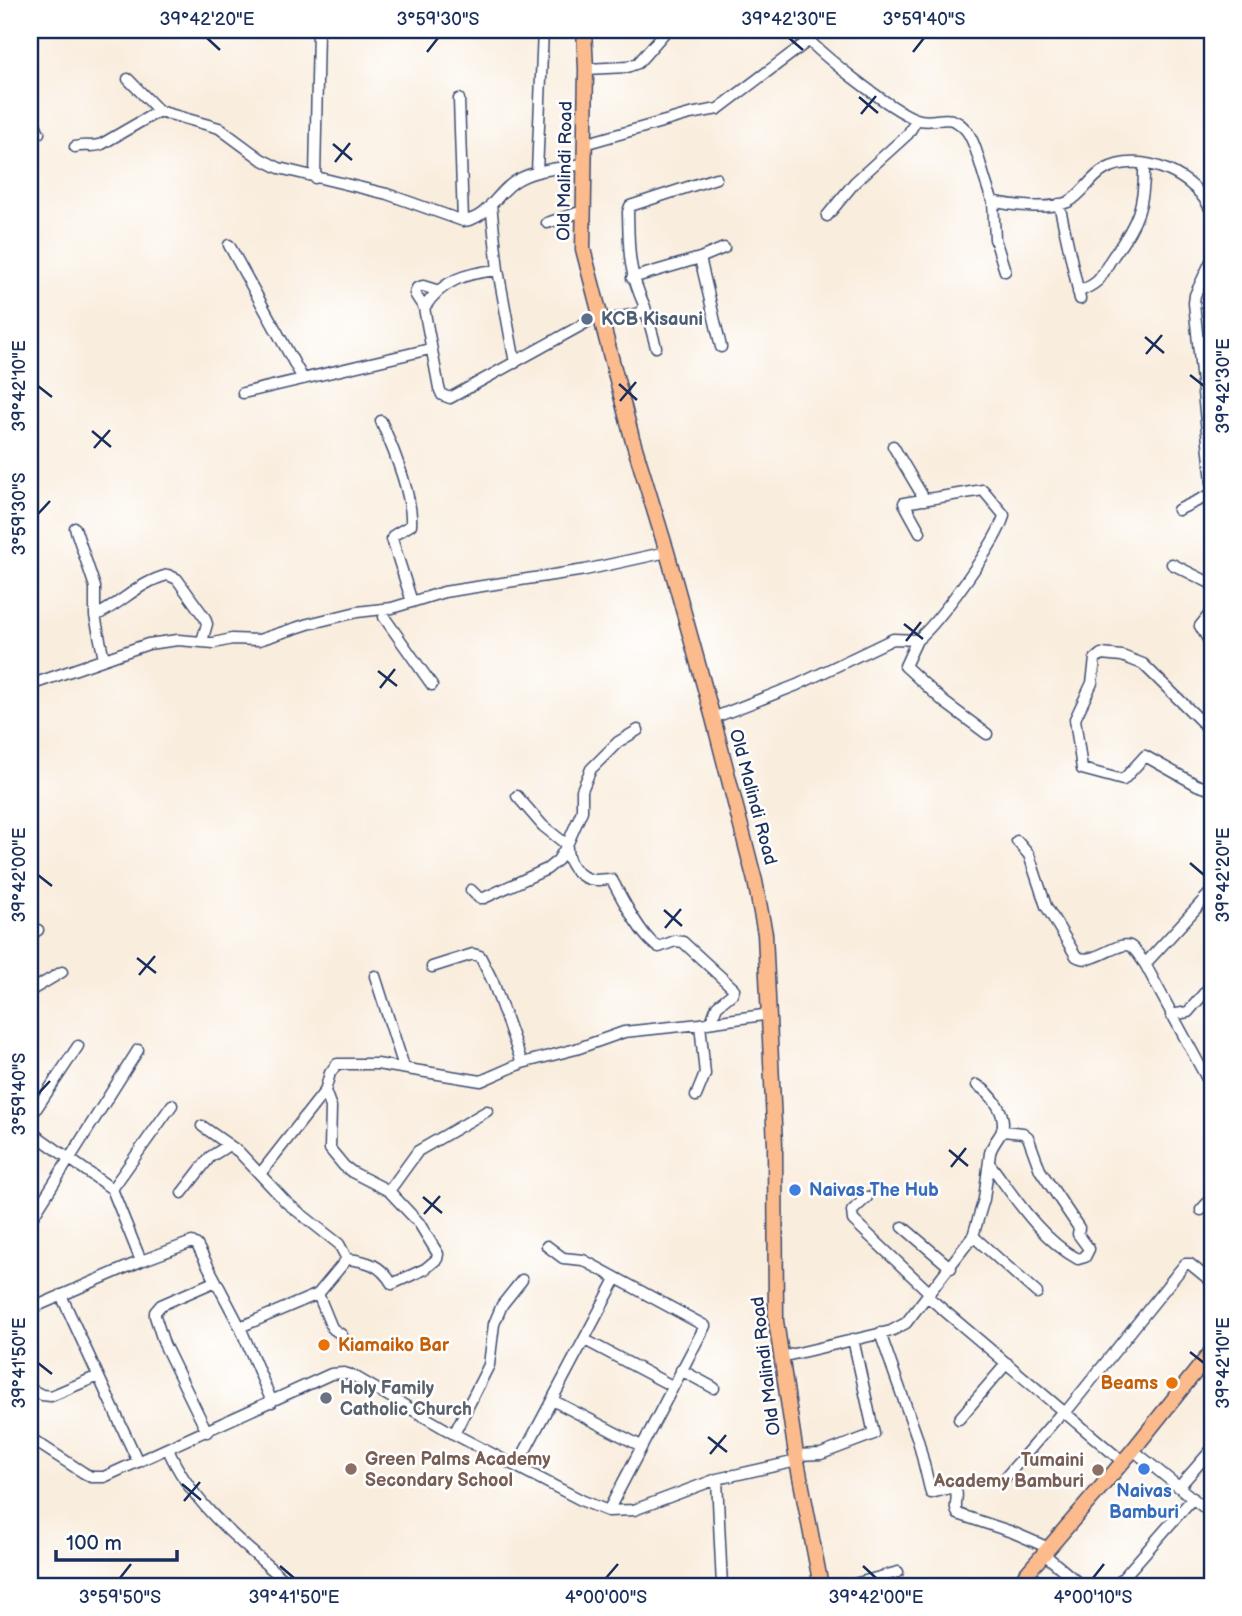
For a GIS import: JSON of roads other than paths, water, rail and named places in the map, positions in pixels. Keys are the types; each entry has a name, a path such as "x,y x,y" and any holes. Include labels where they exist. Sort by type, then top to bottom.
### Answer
{"main road":[{"name":"Old Malindi Road","path":"584,30 586,69 583,249 632,438 713,718 755,881 765,934 775,1145 776,1312 796,1458 821,1586"},
{"path":"1016,1586 1123,1462 1212,1351"}],"street":[{"path":"315,178 318,30"},
{"path":"537,172 542,30"},
{"path":"586,69 638,64 667,30"},
{"path":"800,30 808,41 884,100 917,119 923,121 950,118 964,128 971,139 985,185 993,201 995,239 1005,271"},
{"path":"584,144 690,114 718,109 808,41 818,30"},
{"path":"128,79 159,111 219,128 261,159 279,168 387,194 463,221 474,220 517,179 537,172 583,164"},
{"path":"459,99 463,221"},
{"path":"75,147 102,145 159,111"},
{"path":"30,113 39,132"},
{"path":"827,216 855,182 908,134 917,119"},
{"path":"993,201 1013,205 1059,204 1070,200 1107,168 1144,164 1158,166 1194,186 1202,193 1212,213"},
{"path":"1059,204 1079,295 1100,280 1131,233 1142,196 1144,164"},
{"path":"656,347 645,307 632,278 629,252 630,206 716,178"},
{"path":"491,204 498,270 515,363"},
{"path":"547,223 583,211"},
{"path":"229,245 303,379"},
{"path":"632,278 724,248"},
{"path":"700,258 721,347"},
{"path":"1212,259 1195,295 1209,410 1212,482"},
{"path":"498,270 477,272 436,290 422,286 417,288 415,294 424,308 439,388 442,394 450,398 601,318 639,313 645,307"},
{"path":"1199,340 1212,344"},
{"path":"243,393 430,349"},
{"path":"381,421 411,515 411,525 392,539 412,602"},
{"path":"893,446 925,500"},
{"path":"920,532 904,503 983,490 1004,515 1003,521 968,577 946,609 917,640 905,662 905,666 944,702 987,734"},
{"path":"1178,510 1212,494"},
{"path":"75,528 95,587 95,616 103,659"},
{"path":"30,685 148,644 178,640 259,640 308,624 412,602 444,592 585,570 667,552"},
{"path":"1172,564 1212,584"},
{"path":"95,616 116,605 130,592 168,575 177,579 205,618 207,624 202,641"},
{"path":"1212,611 1200,626 1212,646"},
{"path":"384,617 432,685"},
{"path":"713,718 797,685 893,639 917,640"},
{"path":"1212,732 1139,662 1101,654 1094,659 1092,683 1075,719 1082,769 1124,780 1145,756 1197,785 1212,790"},
{"path":"471,890 482,899 547,869 558,860 582,811 582,790 591,769 618,742 638,730"},
{"path":"517,796 543,826 567,845"},
{"path":"1017,841 1029,855 1046,906 1076,956 1084,959 1128,945 1136,951 1212,1088"},
{"path":"567,845 567,856 574,870 593,880 612,880 652,944 659,947 675,941 683,942 734,989 733,993 717,1006 706,1023 705,1073 696,1096"},
{"path":"1145,964 1212,891"},
{"path":"432,967 473,954 480,956 493,982 522,1063"},
{"path":"30,991 62,972"},
{"path":"375,976 404,1067"},
{"path":"1171,1015 1188,1012 1212,984"},
{"path":"260,1174 325,1091 330,1073 337,1064 366,1063 404,1067 481,1081 522,1063 576,1049 624,1031 770,1014"},
{"path":"30,1118 78,1046"},
{"path":"30,1221 138,1050"},
{"path":"781,1357 902,1327 951,1268 973,1236 984,1199 992,1144 1002,1131 1003,1123 996,1102 986,1090 977,1085"},
{"path":"325,1091 331,1107 330,1149 344,1166 389,1191 419,1223 438,1258 425,1269 392,1284 379,1267 362,1260 346,1259"},
{"path":"112,1189 172,1105"},
{"path":"389,1191 418,1151 487,1111"},
{"path":"202,1126 229,1145 287,1203 339,1244 346,1259"},
{"path":"30,1131 112,1189 141,1261"},
{"path":"989,1163 1012,1196 1051,1238 1073,1257 1085,1257 1088,1249 1078,1234 1079,1228 1040,1170 1028,1137 1023,1133 1002,1131"},
{"path":"183,1193 210,1157 229,1145"},
{"path":"867,1197 852,1211 853,1220 928,1294 1123,1462"},
{"path":"1201,1210 1212,1198"},
{"path":"903,1227 951,1268"},
{"path":"973,1236 1037,1293"},
{"path":"30,1309 192,1242 197,1245 240,1327 272,1402"},
{"path":"547,1246 563,1258 583,1260 709,1328 672,1386 608,1511"},
{"path":"240,1327 318,1293 346,1259"},
{"path":"1005,1478 1064,1412 1185,1264 1190,1264 1212,1282"},
{"path":"517,1466 616,1279"},
{"path":"454,1434 489,1365 494,1324 502,1305 522,1280"},
{"path":"207,1432 164,1344 155,1312 161,1305 216,1281"},
{"path":"318,1293 332,1328 342,1335"},
{"path":"61,1295 138,1462"},
{"path":"880,1333 918,1440 931,1493 954,1487 957,1494 955,1509 958,1514 1012,1532 1047,1551 1082,1586"},
{"path":"30,1438 91,1477 104,1477 331,1374 344,1373 583,1501 608,1511 634,1510 718,1479 821,1454 874,1434 853,1339"},
{"path":"585,1340 672,1386"},
{"path":"959,1419 1007,1363"},
{"path":"681,1370 714,1388"},
{"path":"30,1389 51,1396 99,1376"},
{"path":"552,1400 641,1446"},
{"path":"168,1449 176,1469 219,1522 291,1586"},
{"path":"1180,1487 1212,1449"},
{"path":"1133,1450 1212,1514"},
{"path":"718,1479 722,1586"},
{"path":"1115,1586 1193,1498"},
{"path":"847,1586 898,1572"}],"place":[{"name":"KCB Kisauni","path":"587,319"},
{"name":"Naivas The Hub","path":"795,1190"},
{"name":"Kiamaiko Bar","path":"324,1345"},
{"name":"Beams","path":"1172,1383"},
{"name":"Holy Family Catholic Church","path":"326,1398"},
{"name":"Green Palms Academy Secondary School","path":"351,1469"},
{"name":"Naivas Bamburi","path":"1144,1469"},
{"name":"Tumaini Academy Bamburi","path":"1098,1470"}]}
